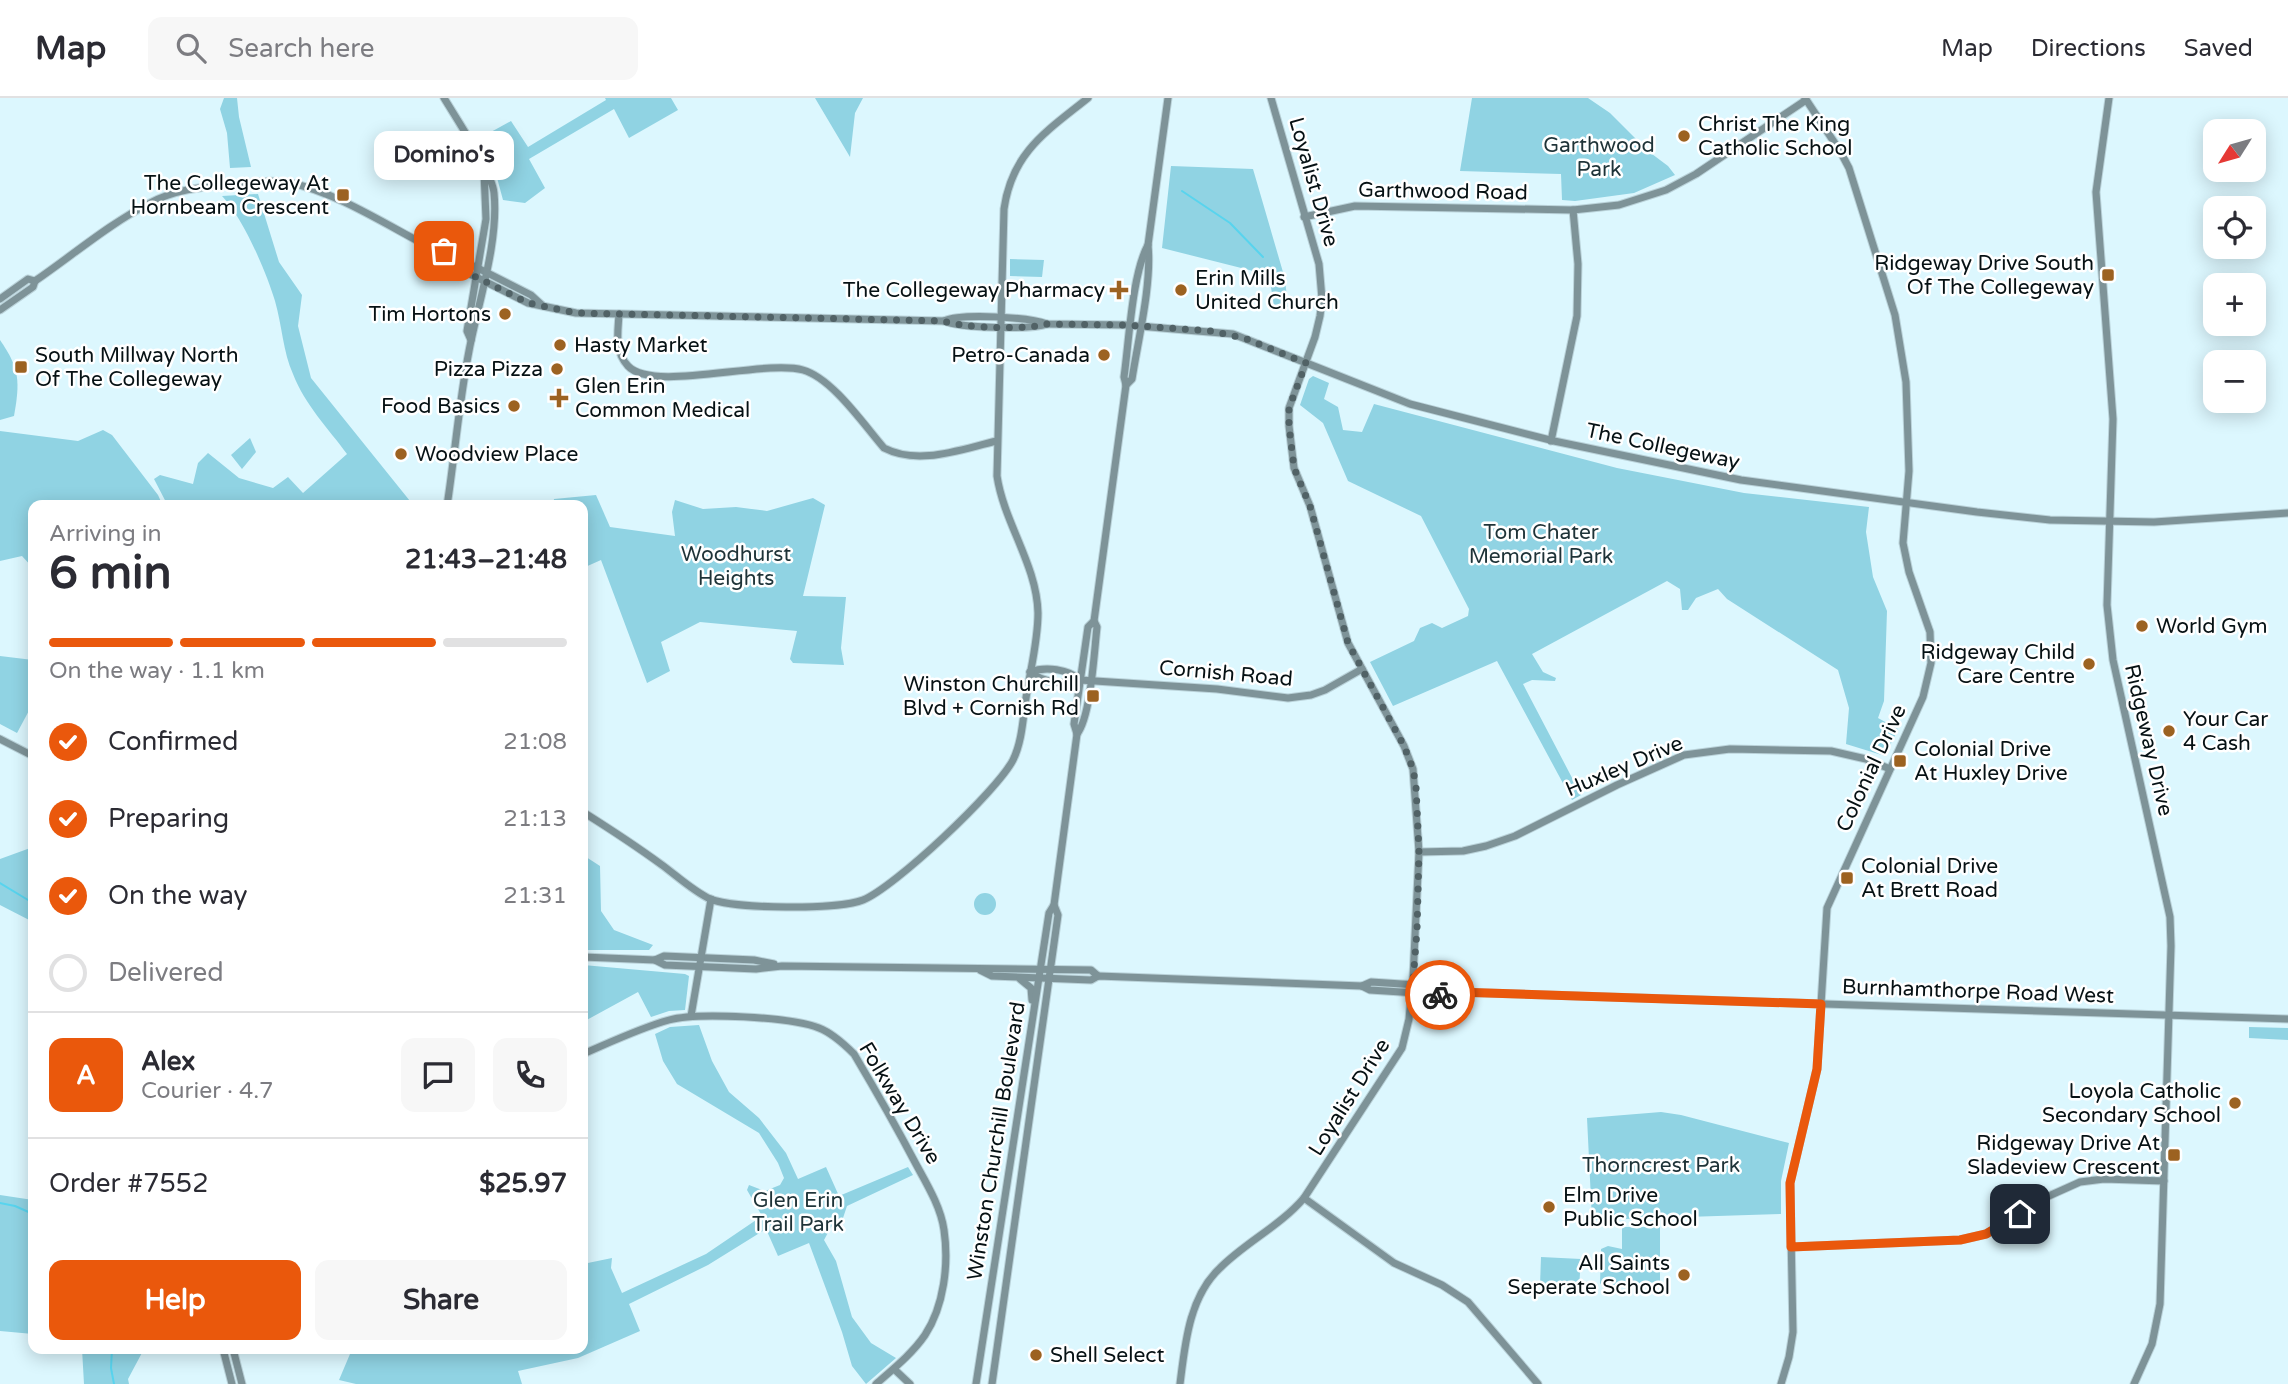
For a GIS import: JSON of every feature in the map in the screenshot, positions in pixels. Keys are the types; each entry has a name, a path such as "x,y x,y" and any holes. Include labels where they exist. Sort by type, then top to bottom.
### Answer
{"street":[{"path":"444,98 494,192 494,221 462,388 448,500"},
{"path":"588,815 711,900 794,907 849,905 881,891 947,833 1005,774 1019,741 1038,612 1035,593 997,476 1003,219 1010,181 1021,159 1031,146 1088,98"},
{"name":"Winston Churchill Boulevard","path":"1126,385 1132,379 1140,326 1168,98"},
{"name":"Loyalist Drive","path":"1180,1384 1189,1322 1208,1282 1219,1268 1284,1218 1304,1198 1402,1048 1412,989 1419,852 1416,786 1404,746 1345,635 1310,506 1294,468 1289,408 1315,337 1322,299 1320,264 1271,98"},
{"name":"Ridgeway Drive","path":"2109,98 2096,192 2113,419 2107,605 2110,648 2170,917 2170,1015 2158,1320 2148,1357 2134,1384"},
{"name":"Garthwood Road","path":"1304,217 1355,206 1573,210 1619,205 1666,190 1696,174 1805,99"},
{"name":"Colonial Drive","path":"1781,1384 1790,1357 1793,1332 1790,1183 1817,1069 1827,908 1923,696 1931,663 1928,624 1904,553 1909,427 1906,382 1895,314 1849,169 1805,99"},
{"path":"471,340 467,331 485,219 484,169"},
{"name":"The Collegeway","path":"0,310 33,287 35,281 149,203 175,192 207,186 270,182 301,186 329,196 433,249 444,251 477,267 531,295 542,306"},
{"path":"1551,441 1578,304 1578,264 1573,210"},
{"name":"Winston Churchill Boulevard","path":"1077,734 1083,726 1097,628 1094,621 1126,385 1124,377 1131,325 1141,257 1148,245"},
{"name":"The Collegeway","path":"433,249 440,259 528,303 576,313 944,321 953,325 1000,322 1035,328 1047,324 1131,325 1233,334 1410,404 1551,441 1741,480 2050,520 2154,522 2288,513"},
{"name":"The Collegeway","path":"0,299 28,279 35,281"},
{"path":"619,314 617,344 628,366 636,372 685,376 762,368 801,369 825,381 884,448 896,454 927,456 997,441"},
{"name":"Winston Churchill Boulevard","path":"992,1384 1058,915 1055,905 1077,734 1074,724 1088,627 1094,621"},
{"name":"Cornish Road","path":"1030,672 1039,668 1073,673 1080,680 1217,689 1288,698 1325,690 1362,669"},
{"path":"0,740 28,754"},
{"name":"Huxley Drive","path":"1419,852 1463,851 1496,843 1684,755 1730,749 1831,751 1866,759 1890,769"},
{"path":"691,1016 711,900"},
{"name":"Winston Churchill Boulevard","path":"976,1384 1049,913 1055,905"},
{"name":"Burnhamthorpe Road West","path":"655,960 664,956 701,957 754,960 782,966"},
{"name":"Burnhamthorpe Road West","path":"588,957 655,960 665,965 756,969 782,966 1091,970 1098,976"},
{"name":"Burnhamthorpe Road West","path":"980,970 992,976 1091,979 1098,976 1362,986 1370,990 1412,989 1448,995 1456,992 2288,1019"},
{"path":"992,976 1017,979 1030,986 1032,993 1028,1027 1032,1030"},
{"name":"Folkway Drive","path":"588,1052 658,1024 691,1016 788,1021 825,1030 853,1054 900,1131 940,1213 944,1230 946,1268 940,1300 926,1333 911,1353 876,1384"},
{"path":"1791,1247 1960,1240 1986,1234 2031,1204 2080,1182 2104,1179 2164,1181"},
{"path":"1304,1198 1394,1263 1442,1285 1462,1298 1479,1314 1538,1384"},
{"path":"224,1354 232,1384"},
{"path":"234,1354 242,1384"},
{"path":"894,1368 910,1384"}],"green space":[{"path":"224,98 237,98 251,167 230,168 227,133 220,109"},
{"path":"605,98 671,98 678,110 629,138 614,109 529,159 545,188 525,203 503,200 492,159 480,138 511,121 528,147 606,100"},
{"path":"815,98 863,98 855,113 850,157"},
{"name":"Garthwood Park","path":"1472,98 1588,98 1610,113 1675,175 1634,193 1575,201 1562,200 1561,174 1460,171"},
{"path":"1171,166 1253,169 1285,279 1288,307 1274,306 1269,275 1162,248"},
{"path":"258,194 279,262 302,295 298,326 311,378 409,500 165,500 154,479 160,475 193,484 198,463 208,453 239,478 273,488 288,477 303,493 347,454 310,406 298,385 287,357 266,275 246,231 222,196"},
{"path":"1010,259 1044,260 1042,277 1010,276"},
{"path":"0,340 15,368 17,394 14,416 0,420"},
{"name":"Tom Chater Memorial Park","path":"1313,376 1329,383 1324,399 1338,407 1343,430 1362,432 1374,404 1617,468 1744,493 1869,507 1866,532 1873,577 1887,611 1884,701 1878,718 1898,729 1885,756 1846,744 1849,708 1838,670 1727,599 1718,589 1696,598 1688,610 1682,610 1680,589 1667,581 1532,654 1543,672 1556,678 1555,681 1532,680 1523,684 1581,795 1572,800 1497,661 1393,706 1370,662 1414,641 1420,628 1432,623 1442,628 1468,616 1469,609 1421,516 1348,481 1323,423 1300,405 1309,379"},
{"path":"103,430 112,435 160,500 28,500 28,563 22,556 0,561 0,431 78,441"},
{"path":"250,438 256,452 242,469 231,455"},
{"name":"Woodhurst Heights","path":"596,495 610,527 675,536 672,512 675,500 703,509 736,507 767,511 813,498 825,505 803,596 846,597 841,648 844,665 793,663 790,659 797,631 700,622 661,642 670,671 647,683 601,560 588,566 588,500 554,499"},
{"path":"0,656 28,659 28,712 17,733 0,724"},
{"path":"28,849 28,919 0,905 0,859"},
{"path":"588,858 600,866 601,911 614,930 653,945 649,950 588,950"},
{"path":"985,893 993,896 996,904 993,912 985,915 977,912 974,904 977,896"},
{"path":"588,965 689,976 685,1010 669,1011 651,1017 638,992 588,1019"},
{"name":"Glen Erin Trail Park","path":"699,1025 712,1061 729,1092 759,1118 786,1153 798,1179 826,1167 839,1196 908,1167 913,1175 847,1206 843,1218 831,1227 824,1240 836,1261 852,1317 871,1343 896,1358 866,1384 852,1366 809,1243 778,1256 766,1229 708,1265 629,1304 640,1331 588,1354 588,1263 612,1258 611,1268 622,1293 706,1254 762,1216 747,1190 749,1185 765,1191 780,1185 784,1178 759,1133 677,1084 663,1061 655,1034 670,1027"},
{"path":"2249,1027 2288,1028 2288,1040 2249,1038"},
{"name":"Thorncrest Park","path":"1661,1112 1789,1143 1781,1181 1781,1214 1592,1220 1587,1118"},
{"path":"0,1195 28,1199 28,1334 0,1331"},
{"path":"1622,1227 1660,1227 1660,1282 1602,1286 1601,1249 1608,1246 1622,1249"},
{"path":"1541,1257 1581,1259 1579,1288 1540,1286"},
{"path":"82,1354 141,1354 128,1379 129,1384 84,1384"},
{"name":"Glen Erin Trail Park","path":"350,1354 587,1354 518,1371 522,1384 356,1384 339,1380"}],"waterway":[{"path":"1182,191 1230,223 1263,257"},
{"path":"0,883 28,900"},
{"path":"0,1203 28,1212"},
{"path":"112,1354 114,1384"}],"way so far":[{"path":"444,251 433,249 440,259 528,303 576,313 944,321 953,325 1035,328 1047,324 1131,325 1233,334 1306,363 1289,408 1290,449 1294,468 1319,535 1348,643 1404,746 1413,769 1419,852 1412,993 1440,995"}],"place":[{"name":"Christ The King Catholic School","path":"1684,136"},
{"name":"The Collegeway At Hornbeam Crescent","path":"343,195"},
{"name":"Domino's","path":"444,251"},
{"name":"Ridgeway Drive South Of The Collegeway","path":"2108,275"},
{"name":"The Collegeway Pharmacy","path":"1119,290"},
{"name":"Erin Mills United Church","path":"1181,290"},
{"name":"Tim Hortons","path":"505,314"},
{"name":"Hasty Market","path":"560,345"},
{"name":"Petro-Canada","path":"1104,355"},
{"name":"South Millway North Of The Collegeway","path":"21,367"},
{"name":"Pizza Pizza","path":"557,369"},
{"name":"Glen Erin Common Medical","path":"559,398"},
{"name":"Food Basics","path":"514,406"},
{"name":"Woodview Place","path":"401,454"},
{"name":"World Gym","path":"2142,626"},
{"name":"Ridgeway Child Care Centre","path":"2089,664"},
{"name":"Winston Churchill Blvd + Cornish Rd","path":"1093,696"},
{"name":"Your Car 4 Cash","path":"2169,731"},
{"name":"Colonial Drive At Huxley Drive","path":"1900,761"},
{"name":"Colonial Drive At Brett Road","path":"1847,878"},
{"name":"Loyola Catholic Secondary School","path":"2235,1103"},
{"name":"Ridgeway Drive At Sladeview Crescent","path":"2174,1155"},
{"name":"Elm Drive Public School","path":"1549,1207"},
{"name":"All Saints Seperate School","path":"1684,1275"},
{"name":"Shell Select","path":"1036,1355"}],"route":[{"path":"1440,995 1456,992 1821,1004 1817,1069 1790,1183 1791,1247 1960,1240 1986,1234 2020,1214"}]}
